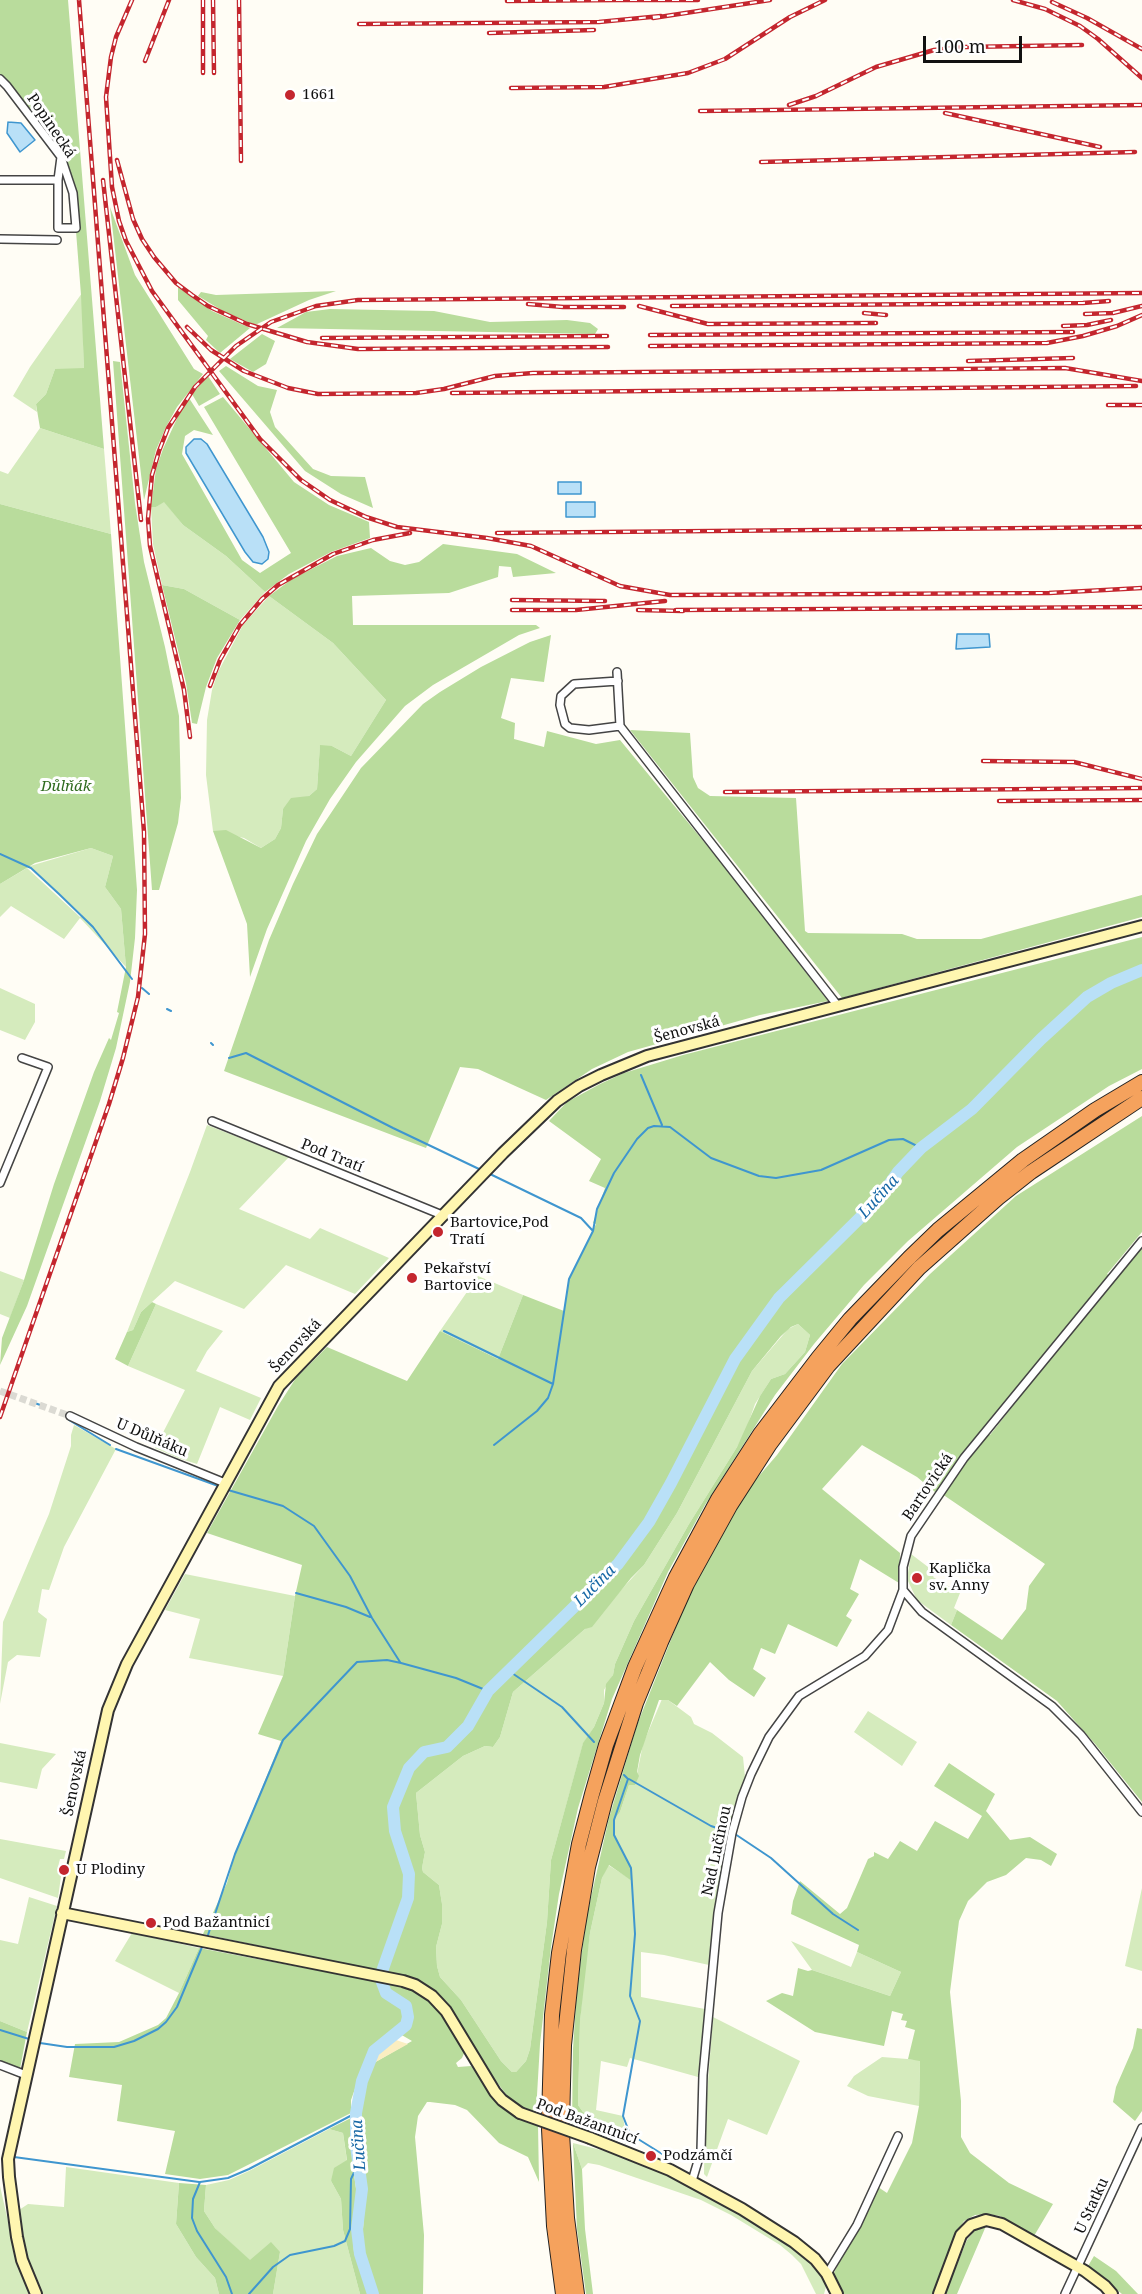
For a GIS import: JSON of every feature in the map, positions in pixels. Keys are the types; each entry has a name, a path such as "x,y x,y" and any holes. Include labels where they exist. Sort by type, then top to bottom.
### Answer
{"highway":[{"path":"563,2294 554,2226 556,2126 552,2015 559,1953 579,1844 606,1745 634,1667 676,1577 718,1499 767,1425 850,1319 938,1230 1023,1160 1095,1110 1142,1082"},
{"path":"577,2294 556,2126 574,1950 588,1867 605,1801 636,1703 687,1584 730,1506 770,1444 828,1366 919,1268 1031,1172 1142,1098"}],"street":[{"name":"Popinecká","path":"0,79 61,158 74,193 76,228 58,228 58,180"},
{"path":"0,180 58,180 61,158"},
{"path":"0,239 57,240"},
{"path":"620,726 588,730 570,728 565,724 560,705 561,696 574,684 618,676 620,726 838,1006"},
{"name":"Šenovská","path":"36,2294 22,2260 9,2177 10,2145 97,1753 114,1690 279,1386 442,1215 557,1101 586,1083 647,1056 1142,926"},
{"path":"0,1183 48,1066 22,1058"},
{"name":"Pod Tratí","path":"212,1121 442,1215"},
{"name":"Bartovická","path":"903,1590 903,1567 911,1536 964,1458 1142,1241"},
{"name":"U Důlňáku","path":"70,1416 136,1447 225,1483"},
{"path":"903,1590 922,1612 1052,1706 1081,1735 1142,1812"},
{"name":"Nad Lučinou","path":"692,2181 701,2151 703,2075 718,1913 732,1833 742,1797 769,1737 799,1696 865,1656 888,1630 903,1590"},
{"name":"Pod Bažantnicí","path":"62,1913 403,1981 423,1990 453,2019 495,2092 502,2100 520,2113 650,2161 692,2181 794,2242 815,2259 827,2274 837,2294"},
{"path":"0,2065 26,2075"},
{"name":"U Statku","path":"1065,2294 1142,2128"},
{"path":"827,2274 857,2225 898,2136"},
{"path":"939,2294 962,2235 971,2225 991,2220 1078,2267 1105,2286 1112,2294"}],"green space":[{"path":"0,0 68,0 104,449 40,428 36,404 46,394 55,369 84,368 73,193 61,157 0,79"},
{"path":"110,207 135,275 194,369 203,374 177,407 166,427 156,450 144,500"},
{"path":"178,287 212,311 250,328 220,353 206,340 208,336 178,300"},
{"path":"336,291 309,300 255,325 223,311 198,296 201,292 216,295"},
{"path":"82,293 84,369 55,369 46,394 36,404 37,412 13,396 30,367"},
{"path":"330,309 434,311 490,322 567,320 590,323 598,329 595,334 277,328 306,312"},
{"path":"262,334 275,341 266,364 253,372 230,359"},
{"path":"113,361 120,362 135,503 144,562 179,716 181,798 178,823 159,890 152,890"},
{"path":"226,366 258,386 277,390 270,412 275,427 313,469 331,476 365,477 373,508 341,494 305,471 219,371"},
{"path":"208,376 220,394 199,406 192,394"},
{"path":"223,397 294,482 329,505 369,522 370,538 331,552 289,574 265,592 226,556 183,525 164,502 151,507 156,469 180,412 189,398 213,435 194,430 185,436 182,454 242,560 260,573 291,553 204,407"},
{"path":"40,428 104,449 111,534 0,504 0,471 8,474"},
{"path":"164,501 183,525 226,556 265,592 240,620 184,589 162,585 153,544 151,507 156,507"},
{"name":"Důlňák","path":"0,504 111,534 137,890 130,982 116,1048 100,1101 27,1306 0,1365 2,1338 24,1280 54,1184 94,1072 109,1038 111,1040 119,1013 117,1012 126,967 121,909 105,887 113,856 91,848 35,863 0,884"},
{"path":"443,544 517,554 556,573 513,577 511,567 499,566 498,577 449,593 352,596 353,625 536,625 540,628 519,635 433,685 405,706 356,762 330,799 306,841 267,929 250,977 247,924 213,831 226,830 261,848 275,839 281,828 283,809 291,798 309,796 317,789 320,745 332,746 351,756 386,700 333,643 269,596 292,579 337,556 371,548 390,561 405,565 419,562"},
{"path":"162,585 184,589 240,620 217,658 206,687 197,724 192,723 186,683"},
{"path":"269,596 333,643 386,700 351,756 332,746 320,746 317,789 309,796 283,809 281,828 275,839 261,848 244,838 213,831 206,775 207,720 212,690 218,672 243,625"},
{"path":"551,635 544,682 511,678 501,718 515,723 514,739 544,747 547,731 596,744 620,740 719,860 828,1001 760,1015 628,1052 592,1069 546,1100 478,1069 460,1067 426,1148 224,1071 269,940 293,884 317,834 361,768 423,704 440,692 481,667 530,642"},
{"path":"630,730 690,733 693,777 698,788 710,796 796,798 805,931 808,933 902,934 917,939 981,939 1142,895 1142,917 842,998"},
{"path":"91,848 113,856 105,887 121,909 126,967 80,918 64,939 11,906 0,917 0,884 27,868 80,917 82,915 30,866"},
{"path":"1142,937 1142,1069 1109,1086 1017,1147 908,1241 864,1285 775,1395 705,1505 668,1572 612,1699 578,1808 559,1894 551,1947 540,2044 536,2112 520,2107 508,2097 490,2073 448,2003 427,1985 405,1976 203,1934 227,1883 235,1854 281,1741 258,1734 283,1676 302,1565 207,1533 296,1378 327,1347 407,1381 440,1331 498,1359 523,1295 564,1311 569,1279 596,1224 593,1223 605,1188 589,1181 601,1159 549,1121 567,1102 600,1084 624,1073 683,1055","holes":["798,1324 810,1335 805,1352 785,1374 771,1379 760,1396 737,1447 689,1524 634,1621 615,1664 613,1675 606,1684 604,1703 594,1727 583,1743 551,1860 547,1922 530,2049 526,2061 516,2072 512,2072 501,2061 461,2000 440,1977 436,1947 442,1924 442,1904 439,1885 423,1872 422,1868 425,1852 420,1835 416,1793 463,1756 485,1746 493,1747 500,1737 513,1692 585,1629 592,1627 644,1565 677,1513 752,1371 791,1327"]},
{"path":"0,988 35,1004 35,1022 25,1040 0,1030"},
{"path":"1142,1116 1142,1232 1107,1274 1115,1278 1142,1245 1142,1802 1057,1701 951,1625 957,1610 1002,1640 1026,1609 1029,1586 1045,1564 945,1496 935,1492 917,1477 862,1445 822,1489 900,1553 899,1583 860,1559 850,1589 859,1594 846,1616 852,1620 837,1647 788,1624 775,1654 761,1648 753,1669 766,1678 754,1697 729,1680 710,1662 677,1706 668,1700 659,1700 640,1755 637,1772 639,1776 635,1785 629,1785 620,1812 614,1820 614,1835 631,1868 632,1881 609,1865 602,1878 590,1933 580,2021 578,2105 583,2112 625,2130 627,2144 572,2124 577,1988 587,1915 609,1818 637,1725 690,1592 746,1491 777,1455 842,1364 930,1274 1016,1196","holes":["1013,1394 1019,1398 990,1435 982,1434"]},
{"path":"207,1125 289,1157 239,1209 310,1239 320,1228 389,1258 355,1294 286,1265 244,1309 175,1281 141,1312 133,1330 127,1332"},
{"path":"0,1271 24,1280 10,1318 0,1314"},
{"path":"478,1276 523,1295 498,1359 440,1331"},
{"path":"152,1302 156,1304 128,1366 115,1359 127,1332 133,1330 141,1312"},
{"path":"156,1304 223,1331 207,1351 196,1371 261,1398 250,1420 220,1407 197,1464 155,1448 185,1390 128,1366"},
{"path":"798,1324 810,1335 805,1352 785,1374 771,1379 755,1404 737,1447 689,1524 634,1621 615,1664 613,1675 604,1690 604,1703 594,1727 583,1744 551,1860 547,1922 530,2049 526,2061 516,2072 512,2072 501,2061 461,2000 440,1977 436,1947 442,1924 442,1904 439,1885 423,1872 422,1868 425,1852 420,1835 416,1793 463,1756 485,1746 493,1747 500,1737 513,1692 585,1629 644,1565 677,1513 752,1371 788,1329"},
{"path":"74,1425 116,1449 64,1547 49,1590 42,1589 38,1612 47,1619 40,1657 17,1655 8,1662 0,1704 3,1622 49,1514 71,1446"},
{"path":"911,1554 936,1573 933,1577 960,1593 951,1625 917,1600 907,1579"},
{"path":"185,1574 295,1596 283,1676 189,1658 200,1619 165,1610"},
{"path":"662,1699 668,1700 691,1717 694,1724 712,1733 743,1757 745,1777 727,1839 709,1965 641,1952 641,1997 705,2009 698,2077 630,2058 627,2067 601,2061 596,2110 623,2116 625,2130 583,2112 578,2105 580,2021 590,1933 602,1878 608,1865 632,1880 631,1868 614,1835 614,1820 620,1812 629,1785 637,1774 643,1744"},
{"path":"868,1711 917,1742 902,1766 854,1732"},
{"path":"0,1743 56,1754 42,1769 37,1789 0,1782"},
{"path":"949,1763 995,1794 986,1811 1010,1840 1030,1837 1057,1854 1051,1866 1041,1860 1026,1858 1006,1875 987,1882 968,1901 959,1921 950,1992 961,2101 961,2137 970,2153 1009,2183 1053,2204 1034,2236 1000,2216 975,2215 964,2221 955,2235 933,2294 842,2294 834,2273 875,2185 887,2193 912,2143 919,2106 920,2061 908,2059 915,2030 905,2027 907,2021 901,2020 903,2014 892,2011 884,2046 815,2032 766,2001 782,1993 793,1996 798,1968 812,1970 890,1996 901,1972 857,1952 859,1945 791,1914 793,1901 800,1881 840,1914 847,1908 868,1859 874,1856 874,1852 888,1859 900,1841 917,1851 935,1821 968,1839 982,1816 934,1786"},
{"path":"0,1839 66,1851 58,1867 62,1869 58,1898 0,1878"},
{"path":"1142,1888 1142,1971 1125,1966"},
{"path":"29,1897 57,1906 27,2032 0,2021 0,1940 18,1944"},
{"path":"132,1933 199,1948 179,1993 115,1961"},
{"path":"791,1941 851,1967 857,1952 901,1972 890,1996 812,1970"},
{"path":"199,1948 379,1982 384,1995 403,2008 405,2017 402,2025 380,2039 368,2052 351,2100 351,2113 228,2175 200,2179 165,2174 175,2131 117,2121 122,2085 69,2077 75,2044 119,2042 158,2025 166,2018"},
{"path":"384,1982 411,1988 431,2001 446,2019 465,2051 456,2063 458,2067 471,2066 499,2105 520,2118 538,2125 539,2182 528,2157 499,2143 467,2110 455,2105 427,2102 418,2116 415,2137 424,2235 423,2294 378,2294 362,2243 366,2187 359,2124 365,2087 372,2064 412,2041 400,2034 410,2026 409,2006 387,1990"},
{"path":"713,2017 800,2061 767,2135 728,2119 707,2177 704,2174 705,2121"},
{"path":"0,2021 27,2032 20,2069 0,2061"},
{"path":"1137,2028 1142,2029 1142,2111 1135,2121 1113,2102 1116,2087 1133,2048"},
{"path":"882,2057 920,2060 919,2106 868,2096 847,2086 854,2076"},
{"path":"351,2118 352,2159 357,2196 352,2228 354,2252 369,2294 360,2294 343,2230 341,2199 331,2181 334,2168 347,2160 343,2133 329,2129"},
{"path":"329,2129 343,2133 347,2161 331,2181 341,2199 343,2230 360,2294 273,2294 280,2252 250,2261 215,2228 204,2211 206,2185 229,2180 249,2171"},
{"path":"573,2143 629,2157 694,2187 752,2220 811,2261 827,2283 824,2294 816,2294 801,2264 792,2255 731,2215 701,2200 599,2165 588,2163 582,2169"},
{"path":"573,2143 582,2169 585,2229 593,2294 586,2294 577,2229"},
{"path":"66,2167 179,2183 176,2224 196,2257 215,2278 219,2294 40,2294 29,2266 19,2210 28,2204 64,2207"},
{"path":"179,2183 206,2185 204,2211 215,2228 250,2260 271,2242 280,2252 273,2294 219,2294 215,2278 196,2257 176,2224"},
{"path":"0,2186 12,2239 30,2294 0,2294"},
{"path":"986,2226 957,2294 945,2294 967,2240 975,2230"},
{"path":"1094,2256 1116,2271 1138,2294 1122,2294 1088,2266"}],"sand":[{"path":"396,2040 408,2044 372,2064 388,2041"}],"water":[{"path":"8,122 21,123 35,140 20,152 7,133"},
{"path":"194,439 201,439 207,444 263,537 269,552 268,559 262,564 253,562 245,552 186,453 186,447"},
{"path":"558,482 581,482 581,494 558,494"},
{"path":"566,502 595,502 595,517 566,517"},
{"path":"957,634 989,634 990,647 956,649"}],"waterway":[{"path":"0,854 31,868 59,894 93,927 132,979"},
{"name":"Lučina","path":"373,2294 360,2254 357,2229 362,2189 356,2146 356,2113 362,2081 374,2051 406,2025 408,2017 406,2006 386,1993 380,1977 408,1898 409,1874 395,1831 393,1807 409,1768 424,1752 447,1747 468,1726 488,1691 618,1564 649,1522 735,1359 779,1298 879,1199 898,1172 921,1148 972,1109 1041,1039 1087,997 1111,983 1142,970"},
{"path":"142,988 149,994"},
{"path":"167,1009 171,1011"},
{"path":"229,1058 246,1053 479,1169"},
{"path":"641,1075 662,1125"},
{"path":"490,1174 581,1218 593,1231 597,1209 614,1173 637,1139 648,1128 654,1126 670,1127 711,1158 759,1176 776,1178 821,1170 889,1140 903,1139 921,1148"},
{"path":"494,1445 537,1411 548,1398 553,1384 569,1279 593,1231"},
{"path":"444,1331 553,1384"},
{"path":"32,1402 43,1406"},
{"path":"69,1420 110,1445"},
{"path":"116,1449 221,1487"},
{"path":"228,1490 283,1506 314,1526 350,1576 372,1618 400,1662"},
{"path":"296,1593 346,1607 370,1617"},
{"path":"208,1935 235,1854 283,1740 357,1662 387,1660 401,1663 456,1678 488,1691"},
{"path":"509,1671 562,1707 594,1742"},
{"path":"624,1775 628,1779 614,1820 614,1835 631,1868 635,1934 630,1996 640,2021 623,2116 630,2134 667,2157"},
{"path":"629,1779 711,1826 729,1832"},
{"path":"735,1834 771,1858 833,1914 858,1930"},
{"path":"40,2043 67,2047 114,2047 134,2041 158,2029 177,2007 202,1947"},
{"path":"0,2030 29,2039"},
{"path":"232,2294 226,2277 197,2231 192,2218 193,2199 200,2182 228,2178 249,2169 356,2113 357,2102"},
{"path":"14,2157 199,2182"},
{"path":"249,2294 273,2267 290,2255 334,2246 345,2241 350,2229 351,2179 359,2164"}],"tunnel":[{"path":"0,1391 70,1416"}],"railway":[{"path":"0,1417 123,1058 138,997 145,934 144,832 79,0"},
{"path":"132,0 116,37 106,97 112,187 126,241 152,291 260,439 301,480 330,500 366,517 397,527 531,546 620,586 670,595 1049,593 1142,588"},
{"path":"145,61 169,0"},
{"path":"203,0 203,73"},
{"path":"213,0 214,73"},
{"path":"239,0 241,161"},
{"path":"616,0 698,0"},
{"path":"507,1 618,0"},
{"path":"653,18 770,0"},
{"path":"511,88 604,87 688,73 725,59 790,17 825,0"},
{"path":"1013,0 1045,9 1080,26 1142,78"},
{"path":"1052,2 1087,18 1142,49"},
{"path":"359,24 599,22 661,16"},
{"path":"489,33 594,30"},
{"path":"789,105 816,96 876,67 934,50 965,47 1082,45"},
{"path":"700,111 1142,105"},
{"path":"945,113 1100,147"},
{"path":"761,162 1135,152"},
{"path":"117,160 133,219 154,257 176,283 192,295 208,306 247,324 307,342 358,349 608,347"},
{"path":"103,180 141,520"},
{"path":"190,737 184,690 150,546 148,519 152,475 168,428 195,387 236,346 271,322 316,306 358,300 1142,293"},
{"path":"672,306 1109,301"},
{"path":"528,304 563,307 624,307"},
{"path":"639,306 708,324 876,323"},
{"path":"1085,314 1113,313 1142,306"},
{"path":"864,313 886,315"},
{"path":"650,346 1047,343 1117,326 1142,315"},
{"path":"1063,326 1087,325 1111,320"},
{"path":"187,327 211,350 244,371 288,388 318,394 416,393 444,389 495,376 533,373 1065,368 1142,381"},
{"path":"650,335 1073,332"},
{"path":"322,338 607,336"},
{"path":"968,361 1073,358"},
{"path":"452,393 1136,386"},
{"path":"1108,405 1142,405"},
{"path":"497,533 1142,527"},
{"path":"210,686 220,660 240,625 262,599 278,585 333,554 373,540 410,533"},
{"path":"512,600 605,601"},
{"path":"512,610 576,610 665,601"},
{"path":"676,610 1142,607"},
{"path":"638,610 683,611"},
{"path":"983,761 1074,762 1142,779"},
{"path":"725,792 1142,788"},
{"path":"999,801 1142,800"}],"place":[{"name":"1661","path":"290,95"},
{"name":"Bartovice,Pod Tratí","path":"438,1232"},
{"name":"Pekařství Bartovice","path":"412,1278"},
{"name":"Kaplička sv. Anny","path":"917,1578"},
{"name":"U Plodiny","path":"64,1870"},
{"name":"Pod Bažantnicí","path":"151,1923"},
{"name":"Podzámčí","path":"651,2156"}]}
